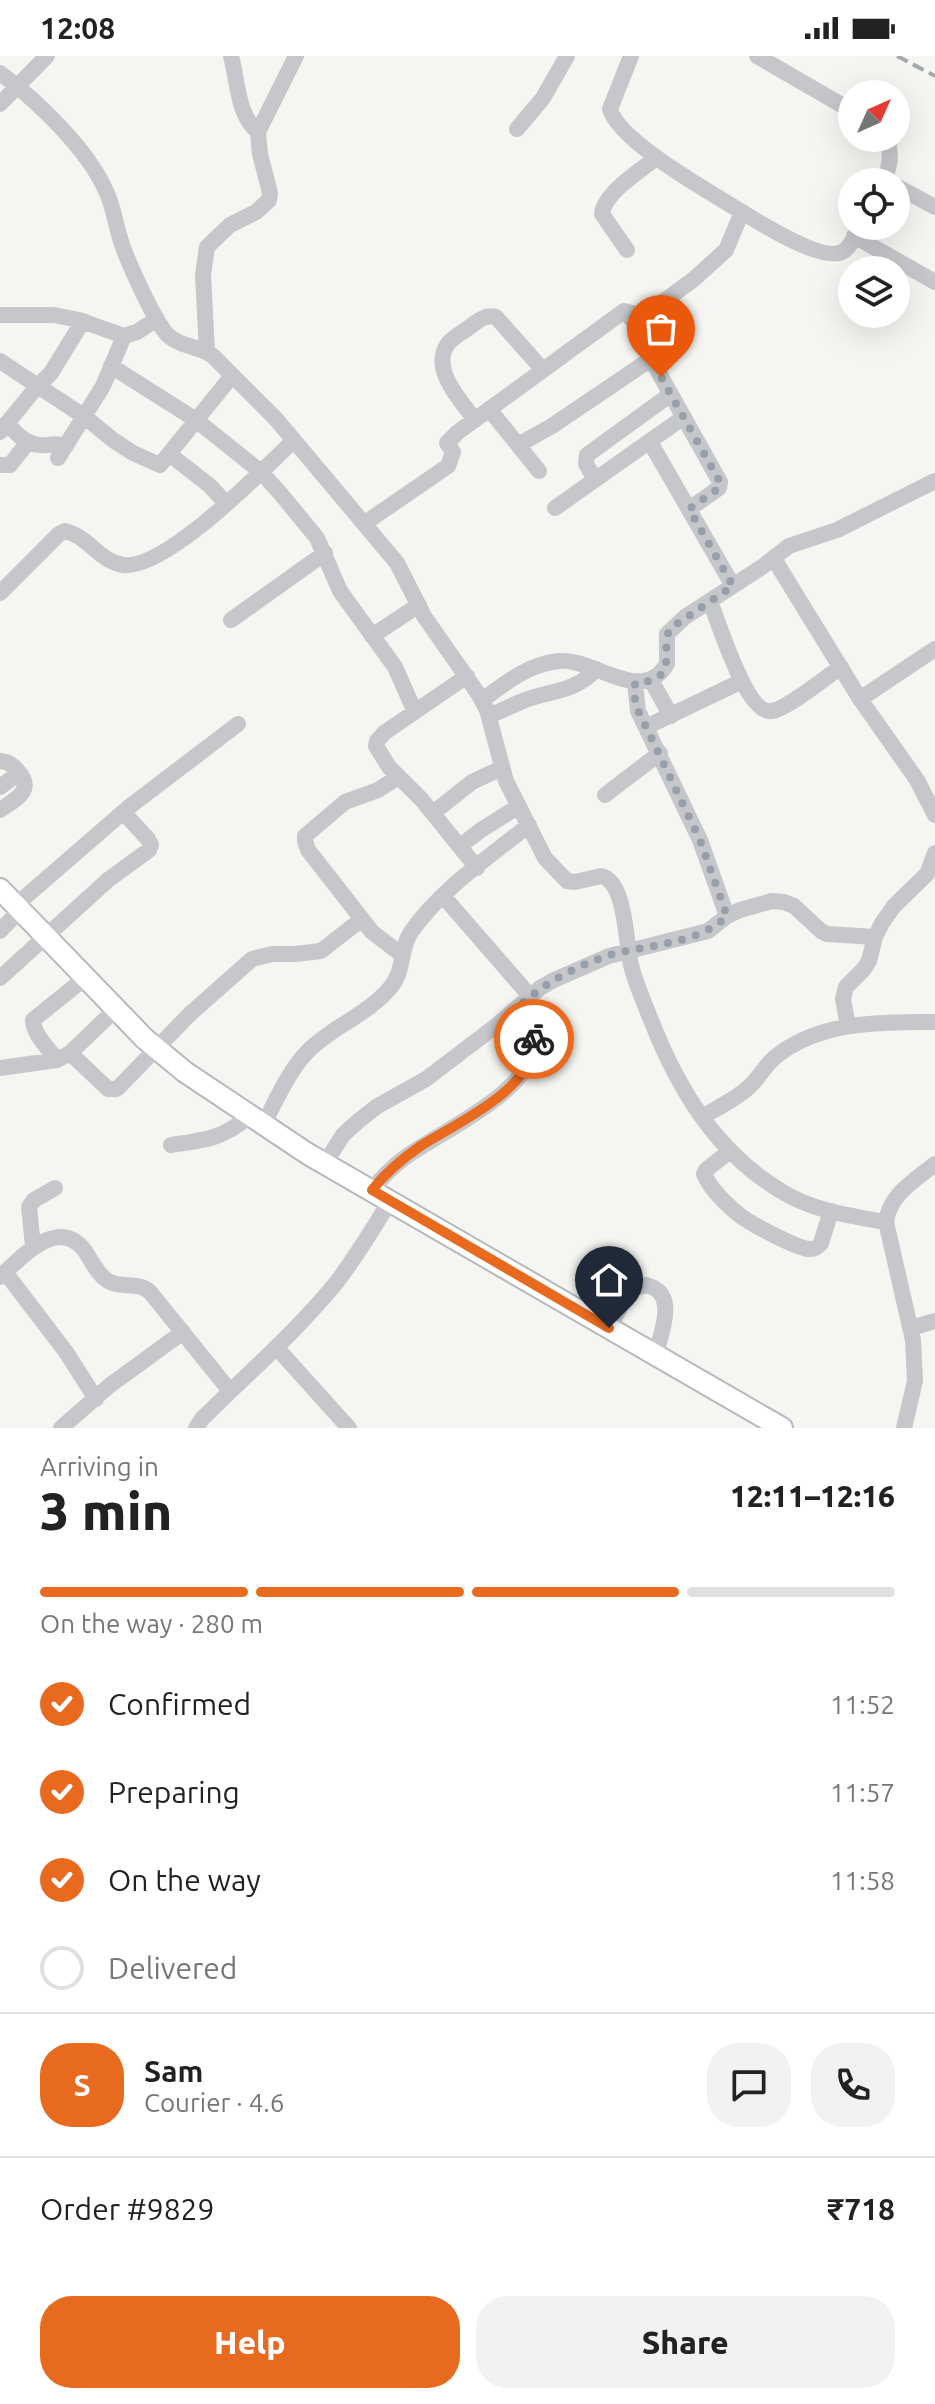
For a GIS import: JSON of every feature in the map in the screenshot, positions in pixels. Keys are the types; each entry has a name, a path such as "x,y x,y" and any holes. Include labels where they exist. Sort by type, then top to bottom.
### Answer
{"main road":[{"path":"0,889 157,1050 185,1072 325,1163 777,1427"}],"street":[{"path":"0,104 47,56"},
{"path":"231,56 245,116 250,126 258,132"},
{"path":"517,129 543,98 567,56"},
{"path":"631,56 614,97 611,114 656,158 777,233 829,254 841,253 852,240"},
{"path":"757,56 838,103"},
{"path":"207,351 203,275 207,247 230,225 256,212 269,200 258,132 294,58"},
{"path":"0,73 79,147 96,171 108,193 121,240 167,334 177,342 207,351 276,419 397,563 440,641 467,676 485,708 502,768 519,806 535,841 561,876 575,882 601,876 613,882 619,894 627,951 634,975 663,1052 680,1085 713,1134 742,1163 782,1192 817,1208 886,1222"},
{"path":"627,250 602,214 602,208 612,194 656,158"},
{"path":"910,194 935,207"},
{"path":"365,523 448,466 453,452 447,443 451,437 543,370 694,279 726,250 742,212"},
{"path":"871,240 935,282"},
{"path":"0,315 54,315 83,321 124,336 157,319"},
{"path":"475,420 450,385 443,364 446,346 484,316 496,317 543,370"},
{"path":"634,316 641,341 720,484 689,509"},
{"path":"83,321 51,373 4,428 28,442 43,446 56,442 62,452 103,386 124,336"},
{"path":"518,445 552,426 651,359"},
{"path":"1,364 39,385 113,440 160,465 231,377"},
{"path":"111,366 196,420 261,472 305,522 325,553 340,591 395,667 415,712"},
{"path":"595,479 586,464 587,455 671,394"},
{"path":"489,409 539,471"},
{"path":"555,508 684,417"},
{"path":"0,593 6,576 65,531 83,538 103,556 119,565 132,565 149,558 181,540 294,440"},
{"path":"0,465 10,465 28,442"},
{"path":"650,442 733,586"},
{"path":"169,454 209,485 226,503"},
{"path":"727,916 700,840 635,704 643,681 660,673 667,664 667,634 685,617 789,546 837,530 935,481"},
{"path":"231,620 325,553"},
{"path":"774,559 860,699 917,780 935,815"},
{"path":"710,601 742,681 753,702 761,708 772,711 841,667"},
{"path":"372,636 419,605"},
{"path":"860,699 935,649"},
{"path":"485,708 528,669 542,664 573,661 643,681 671,716"},
{"path":"485,708 574,686 596,669"},
{"path":"467,676 384,733 376,746 381,757 433,813 477,868"},
{"path":"646,727 742,681"},
{"path":"0,931 18,908 123,812 238,724"},
{"path":"605,795 660,753"},
{"path":"0,761 5,761 19,773 26,785 24,792 0,810"},
{"path":"433,813 472,782 502,768"},
{"path":"0,787 19,773"},
{"path":"398,777 378,790 345,802 305,836 305,841 308,850 372,932 402,955"},
{"path":"460,846 519,806"},
{"path":"2,971 108,880 149,850 151,845 148,839 123,812"},
{"path":"171,1145 215,1138 256,1120 307,1052 362,1014 391,988 402,965 405,942 418,922 443,896 529,825"},
{"path":"848,1026 843,999 846,987 869,961 875,937 894,906 927,874 935,853"},
{"path":"196,1428 335,1284 356,1255 389,1170 465,1122 518,1078 530,1059 534,1043 524,1001 443,896"},
{"path":"325,1163 343,1135 376,1107 426,1079 554,980 601,959 708,931 727,916 772,901 794,906 827,934 875,937"},
{"path":"85,978 33,1020 32,1025 64,1057 113,1091 122,1086 190,1014 252,959 272,954 321,951 362,919"},
{"path":"0,1068 64,1057 116,1009"},
{"path":"702,1117 745,1091 778,1055 825,1030 935,1022"},
{"path":"730,1151 704,1174 735,1212 747,1221 810,1249 821,1243 831,1211"},
{"path":"904,1428 915,1381 911,1328 886,1222 887,1210 894,1198 935,1164"},
{"path":"33,1246 29,1207 34,1200 55,1188"},
{"path":"96,1399 66,1352 3,1274 33,1246 54,1238 76,1242 110,1282 139,1285 150,1292 230,1391"},
{"path":"609,1328 630,1292 646,1285 657,1289 665,1298 666,1308 656,1355"},
{"path":"911,1328 935,1321"},
{"path":"61,1428 127,1373 183,1332"},
{"path":"276,1347 349,1428"}],"railway":[{"path":"897,56 935,76"}],"way so far":[{"path":"534,1039 518,1007 540,988 609,956 708,931 727,916 700,840 635,704 635,683 651,680 667,664 666,641 671,628 733,586 689,509 719,488 720,482 661,377"}],"route":[{"path":"534,1039 530,1059 506,1091 465,1122 405,1158 389,1170 372,1190 609,1328"}]}
